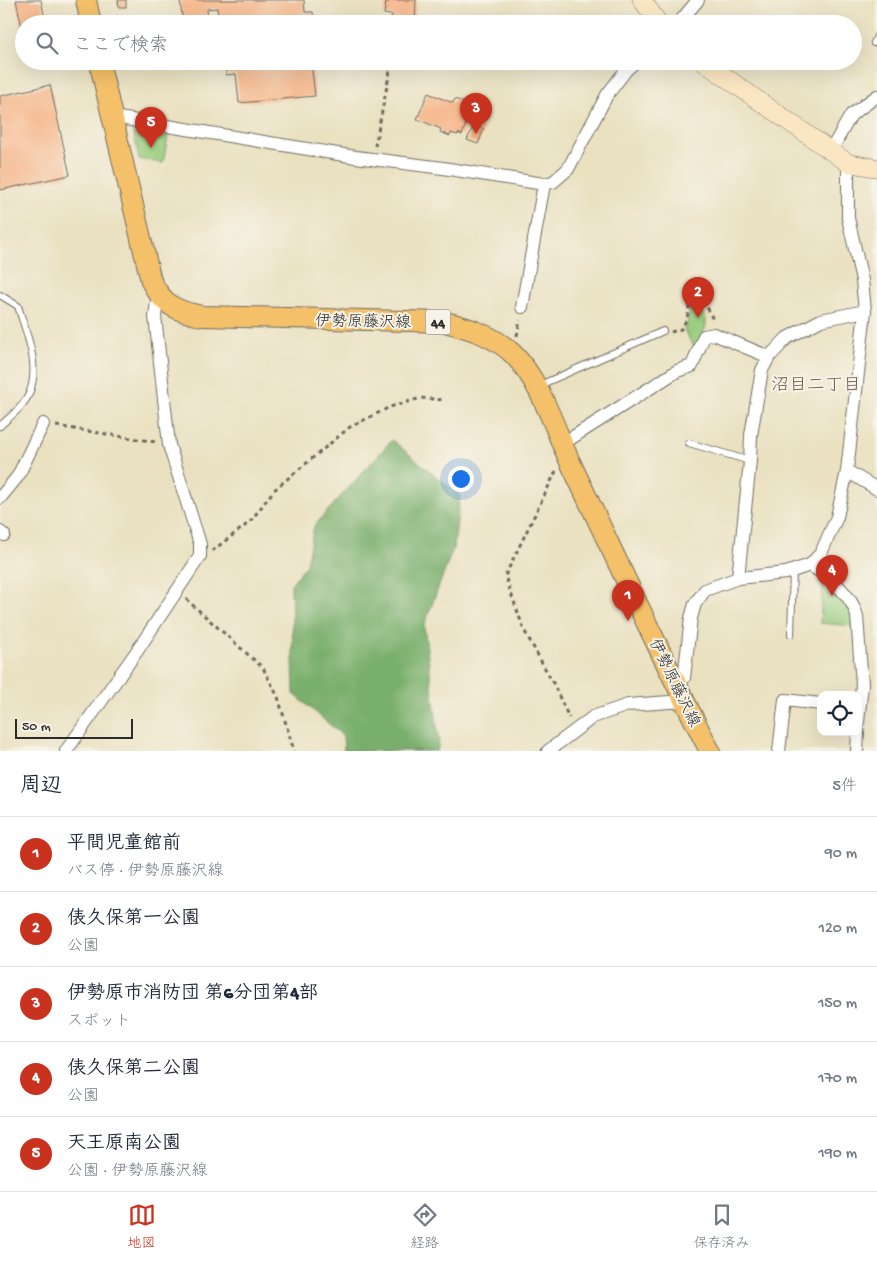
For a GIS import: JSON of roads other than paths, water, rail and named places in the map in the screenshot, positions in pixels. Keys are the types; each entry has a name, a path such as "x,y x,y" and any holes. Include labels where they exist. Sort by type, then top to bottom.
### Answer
{"main road":[{"path":"86,0 89,15"},
{"path":"101,70 151,281 158,295"},
{"name":"伊勢原藤沢線","path":"158,295 174,308 189,314 203,316 445,322 468,328 488,337 514,355 536,386 710,751"}],"street":[{"path":"642,0 653,15"},
{"path":"686,15 698,0"},
{"path":"113,117 373,159 544,184 553,182 568,169 606,95 626,70"},
{"path":"715,70 848,163 877,168"},
{"path":"830,152 851,115 877,96"},
{"path":"548,751 593,717 628,705 681,692 691,618 695,604 705,590 738,578 786,573 810,565 821,553 837,517 847,471 865,311 862,280 848,218 848,163"},
{"path":"522,307 544,184"},
{"path":"66,751 178,592 200,556 200,544 169,444 155,316 158,295"},
{"path":"738,578 751,435 762,370 769,357 787,338 820,320 865,311"},
{"path":"564,448 677,371 692,366 704,336 714,334 769,357"},
{"path":"0,498 18,476 43,424"},
{"path":"847,471 877,489"},
{"path":"810,565 827,576 855,606 862,684 861,691"},
{"path":"779,751 785,700 817,704"},
{"path":"857,751 858,736"}],"lane":[{"path":"874,43 877,36"},
{"path":"0,295 18,306 33,354 32,376 28,394 14,414 0,426"},
{"path":"536,386 663,331"},
{"path":"689,443 750,462"},
{"path":"791,634 793,570"}],"place":[{"name":"伊勢原市消防団 第6分団第4部","path":"476,134"},
{"name":"天王原南公園","path":"151,148"},
{"name":"俵久保第一公園","path":"698,318"},
{"name":"俵久保第二公園","path":"832,596"},
{"name":"平間児童館前","path":"628,621"}],"district":[{"name":"沼目二丁目","path":"816,384"}]}
